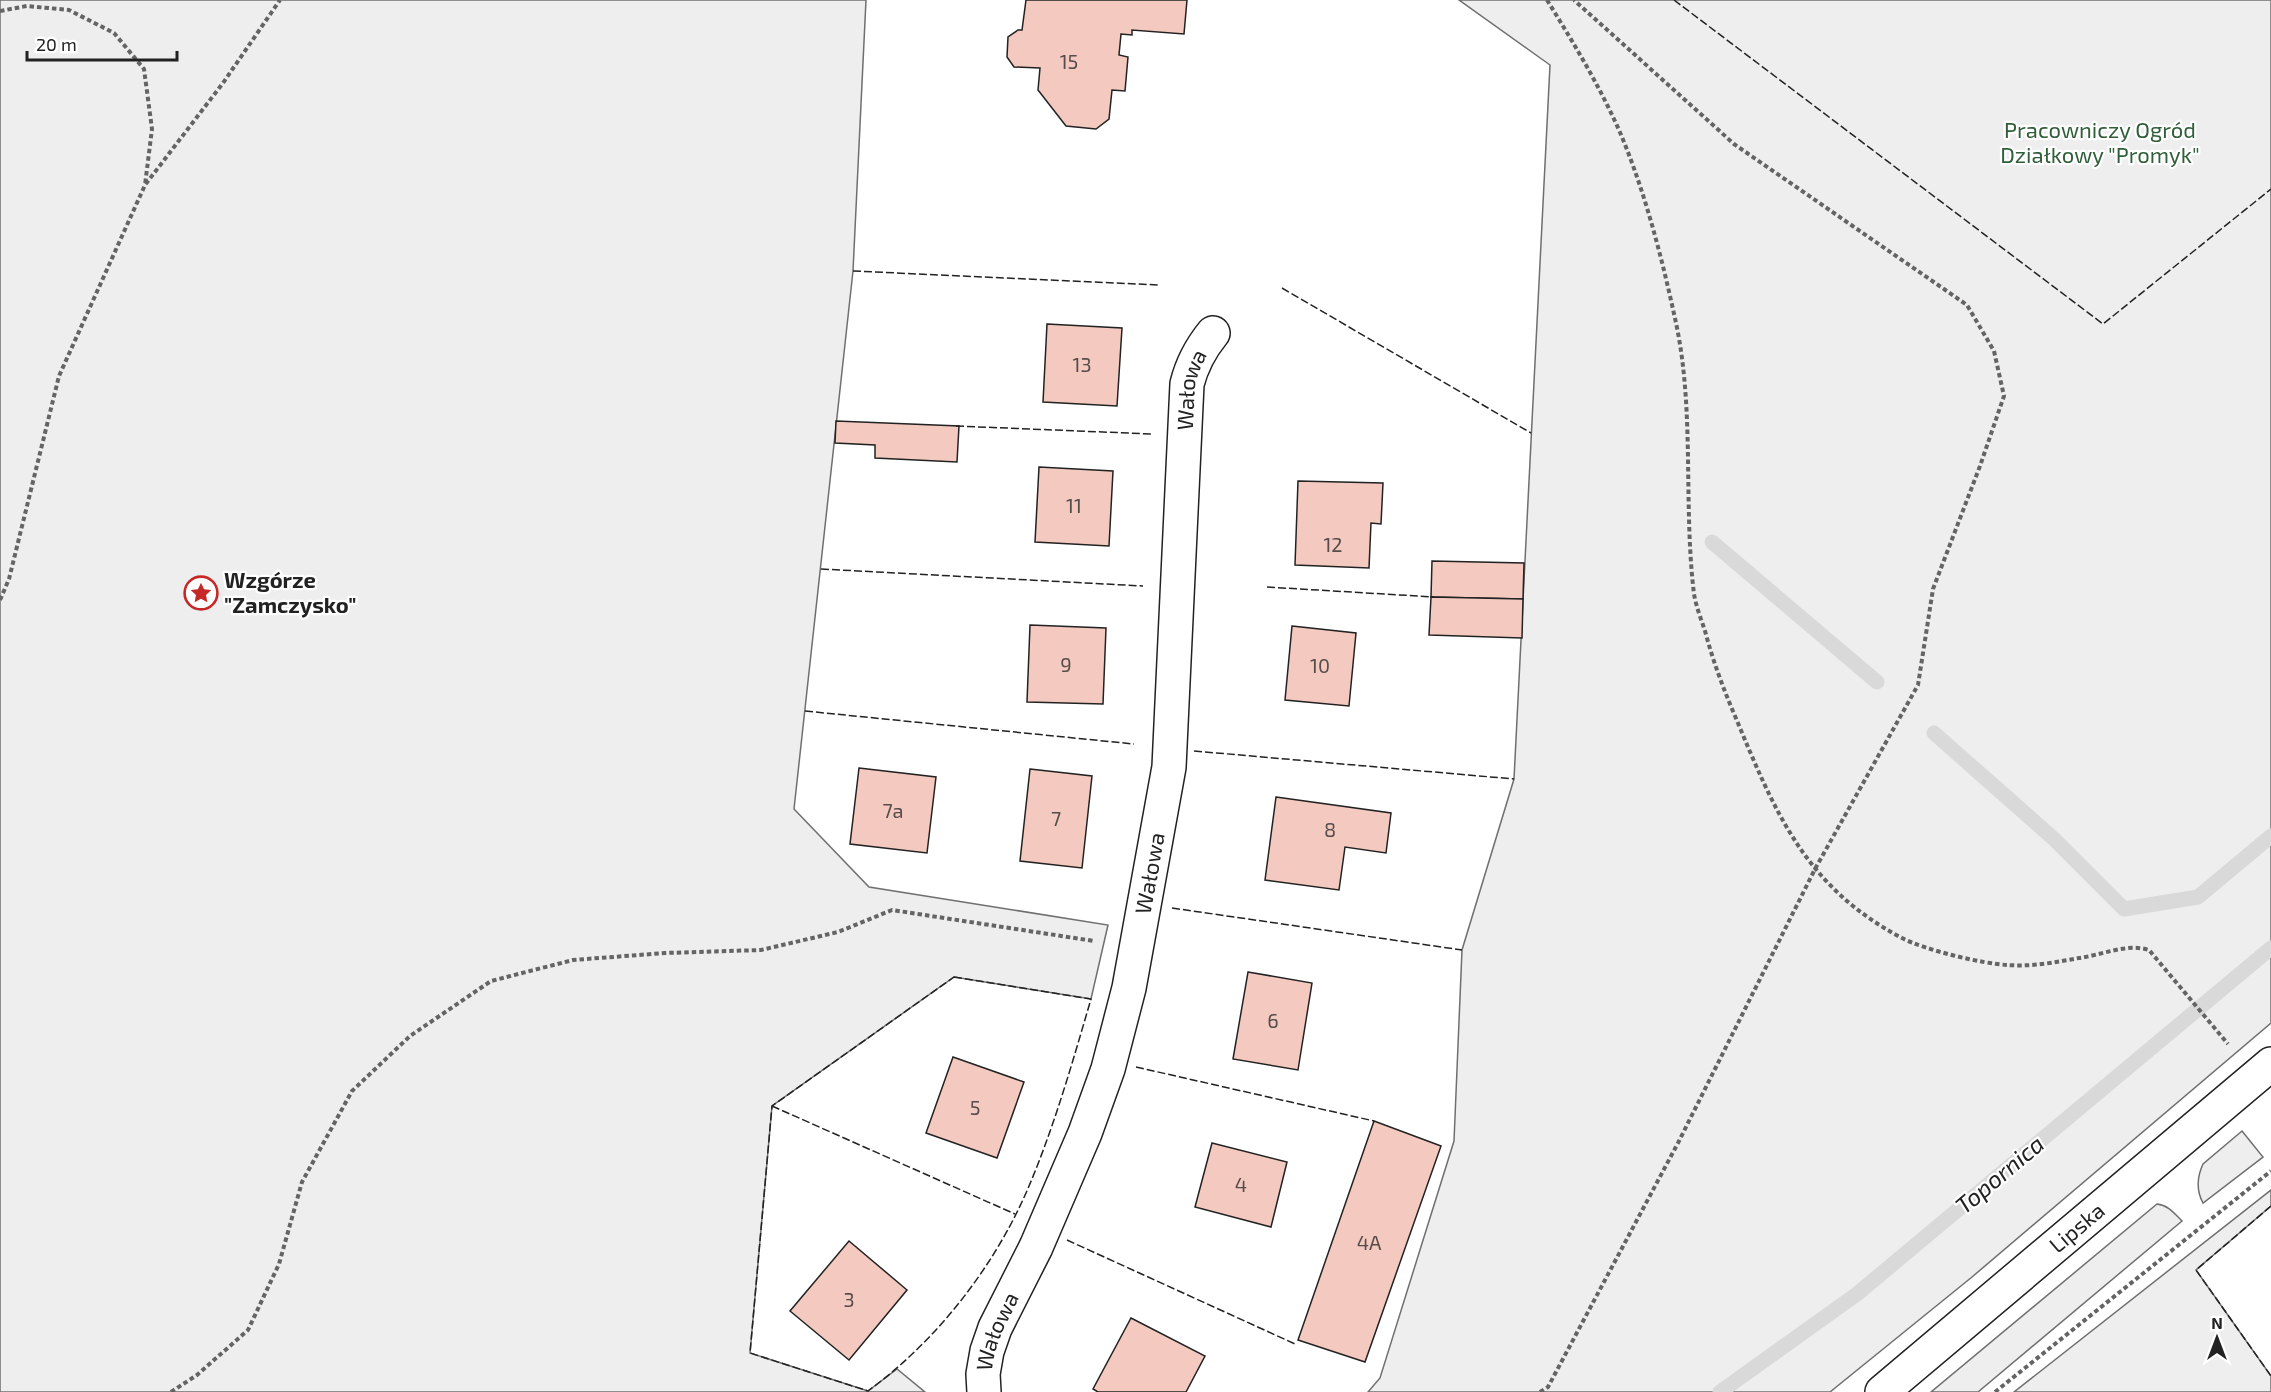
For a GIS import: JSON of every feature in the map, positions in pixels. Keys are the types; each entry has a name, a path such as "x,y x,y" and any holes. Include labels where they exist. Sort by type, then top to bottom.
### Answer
{"street":[{"name":"Wałowa","path":"984,1392 983,1374 991,1340 1036,1247 1085,1133 1108,1069 1130,988 1169,767 1187,384 1191,366 1198,352 1213,333"},
{"name":"Lipska","path":"1882,1392 2271,1064"}],"path":[{"path":"0,600 9,579 59,376 145,185 224,83 280,0"},
{"path":"1547,0 1582,57 1619,131 1649,215 1676,324 1684,370 1688,522 1695,597 1717,673 1763,782 1785,826 1815,869 1835,892 1904,940 1957,956 2008,965 2082,958 2137,946 2149,950 2161,962 2228,1043"},
{"path":"1540,1392 1548,1387 1678,1143 1815,869 1918,685 1933,589 2004,396 1994,351 1967,306 1734,144 1574,0"},
{"path":"0,11 27,6 69,10 114,33 144,69 152,129 145,185"},
{"path":"171,1392 197,1375 248,1330 279,1264 302,1182 352,1091 410,1036 491,981 573,960 665,953 761,950 838,932 892,910 1099,942"},
{"path":"1995,1392 2271,1172"}],"green space":[{"path":"0,0 866,0 853,271 794,809 869,887 1108,925 1091,999 954,977 772,1106 750,1353 868,1391 897,1369 925,1392 0,1392"},
{"name":"Pracowniczy Ogród Działkowy \"Promyk\"","path":"1459,0 2271,0 2271,1023 1972,1277 1830,1392 1368,1392 1380,1378 1454,1141 1462,950 1514,779 1550,65"},
{"path":"2242,1131 2263,1157 2203,1203 2198,1184 2203,1164"},
{"path":"2271,1190 2271,1206 2196,1270 2271,1376 2271,1392 2014,1392"},
{"path":"2157,1204 2168,1208 2182,1221 1978,1392 1931,1392"}],"building":[{"path":"1026,0 1187,0 1184,34 1132,30 1132,35 1121,34 1119,55 1128,57 1125,91 1112,90 1109,119 1096,129 1066,126 1038,90 1040,68 1014,67 1007,57 1008,37 1022,30"},
{"path":"1047,324 1122,328 1117,406 1043,402"},
{"path":"836,421 959,426 957,462 875,458 875,445 835,443"},
{"path":"1039,467 1113,471 1109,546 1035,542"},
{"path":"1298,481 1383,483 1381,524 1371,523 1369,568 1295,565"},
{"path":"1432,561 1524,563 1523,599 1431,597"},
{"path":"1431,597 1523,599 1522,638 1429,635"},
{"path":"1030,625 1106,628 1103,704 1027,702"},
{"path":"1292,626 1356,633 1349,706 1285,700"},
{"path":"859,768 936,777 927,853 850,844"},
{"path":"1030,769 1092,776 1082,868 1020,861"},
{"path":"1276,797 1391,813 1386,853 1345,847 1339,890 1265,880"},
{"path":"1248,972 1312,983 1298,1070 1233,1059"},
{"path":"953,1057 1024,1082 997,1158 926,1133"},
{"path":"1374,1121 1441,1146 1365,1362 1298,1340"},
{"path":"1212,1143 1287,1162 1271,1227 1195,1207"},
{"path":"849,1241 907,1290 849,1360 790,1311"},
{"path":"1131,1318 1205,1356 1186,1392 1098,1392 1093,1389"}],"waterway":[{"path":"1712,542 1877,682"},
{"path":"1934,733 2054,839 2124,909 2198,897 2271,836"},
{"name":"Topornica","path":"1720,1392 1857,1294 2271,948"}],"fence":[{"path":"1674,0 2103,324 2271,189"},
{"path":"853,271 1159,285"},
{"path":"1282,288 1531,433"},
{"path":"956,426 1152,434"},
{"path":"821,569 1143,586"},
{"path":"1267,587 1434,597"},
{"path":"805,711 1134,744"},
{"path":"1194,751 1514,779"},
{"path":"1172,908 1462,950"},
{"path":"954,977 1091,999 1045,1146 1012,1222 979,1277 938,1327 893,1372 868,1391 750,1353 772,1106 954,977"},
{"path":"1136,1067 1374,1121"},
{"path":"772,1106 1015,1214"},
{"path":"2271,1206 2196,1270 2271,1376"},
{"path":"1067,1240 1295,1344"}],"place":[{"name":"Wzgórze \"Zamczysko\"","path":"201,593"}]}
